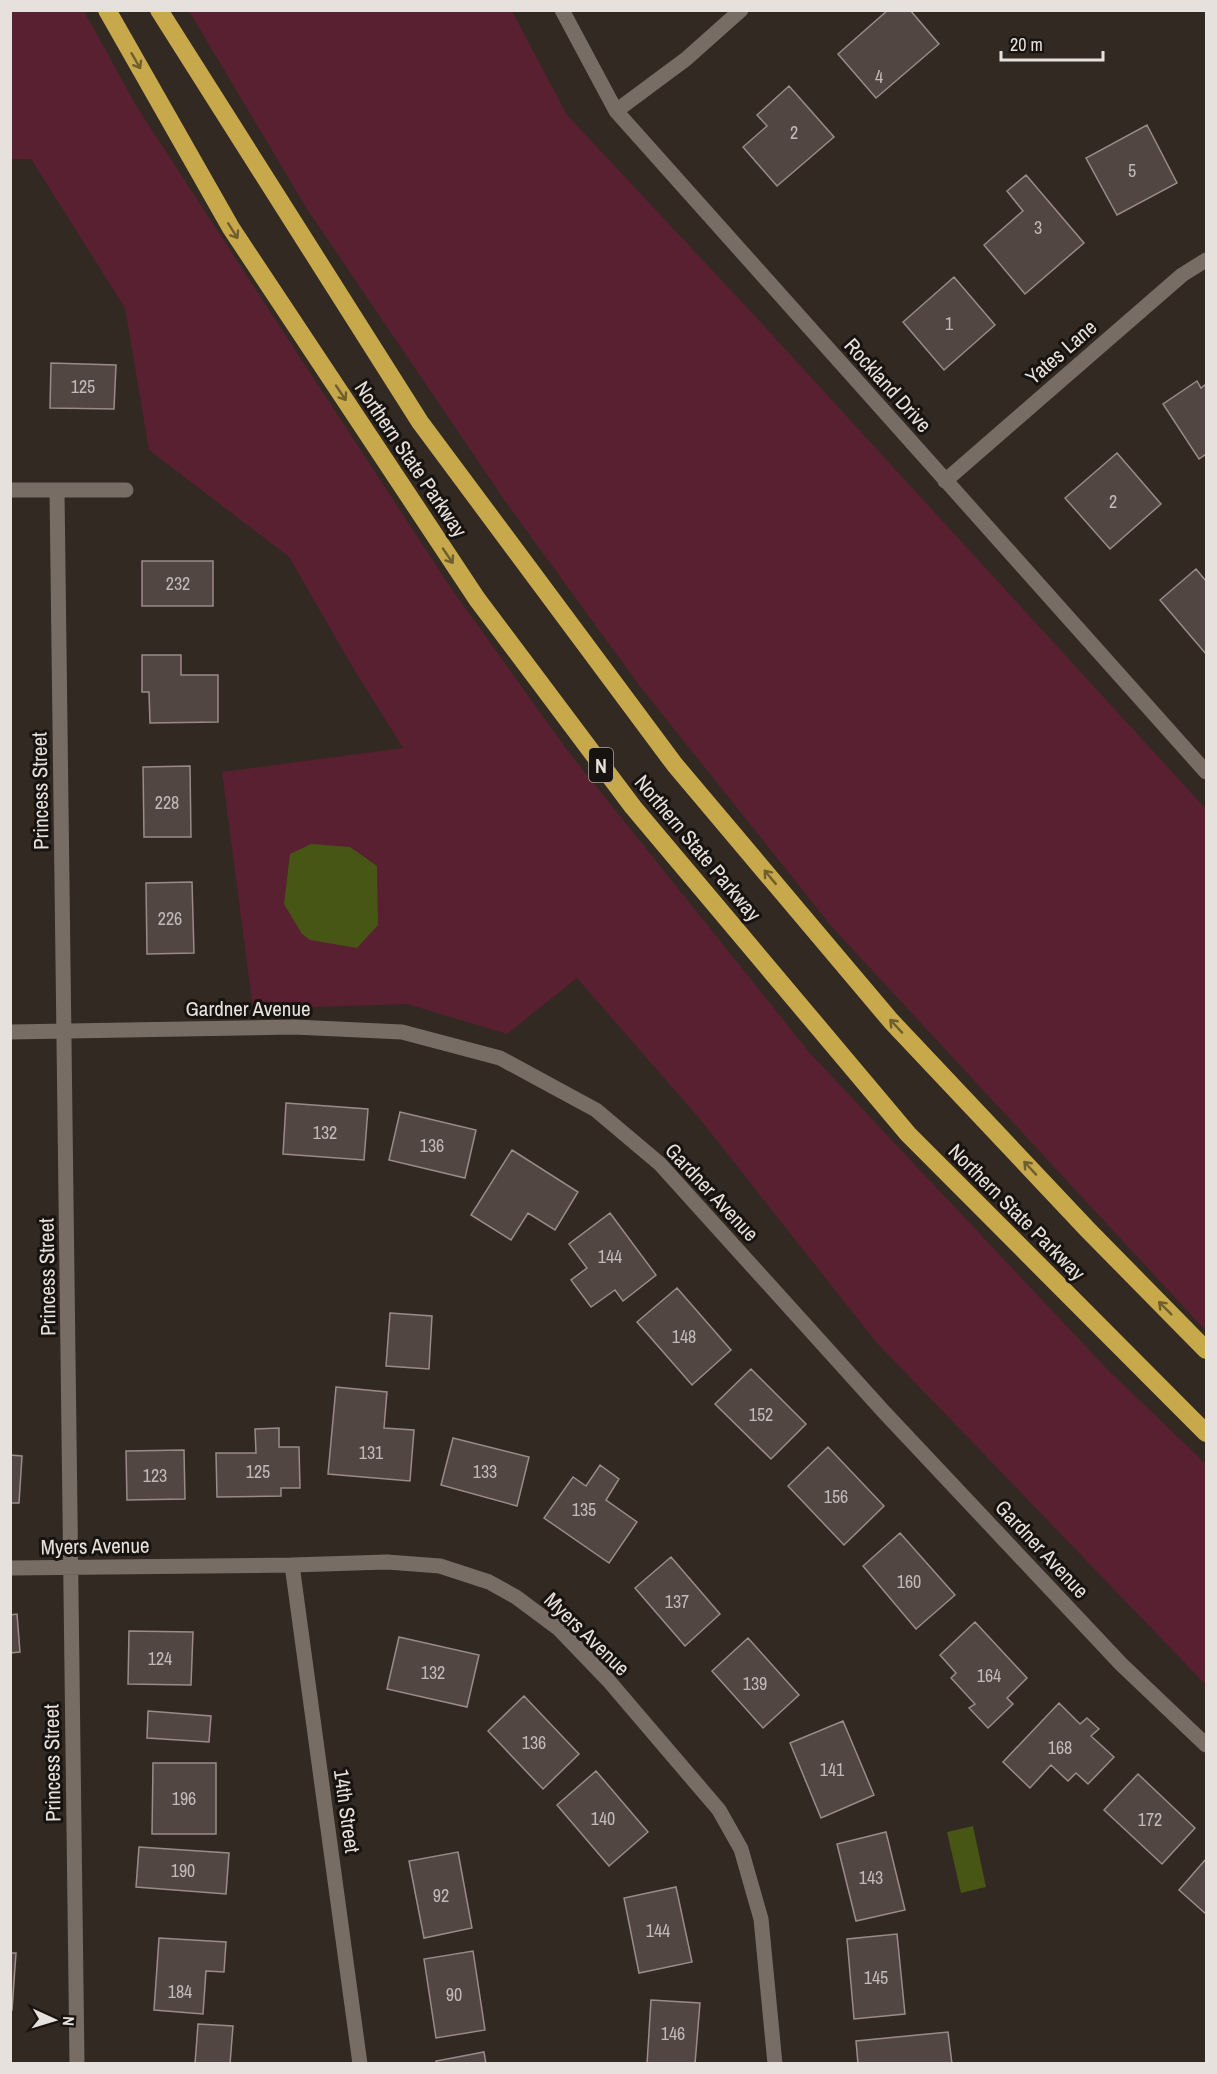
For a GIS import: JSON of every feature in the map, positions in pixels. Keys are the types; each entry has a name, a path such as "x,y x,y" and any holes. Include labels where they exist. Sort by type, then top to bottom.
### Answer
{"highway":[{"name":"Northern State Parkway","path":"107,10 231,228 477,599 633,807 908,1134 1206,1434"},
{"name":"Northern State Parkway","path":"159,10 420,422 675,765 891,1021 1088,1230 1206,1350"}],"street":[{"name":"Rockland Drive","path":"562,10 616,111 1206,772"},
{"path":"616,111 686,58 741,10"},
{"name":"Yates Lane","path":"945,480 1182,275 1206,260"},
{"path":"10,490 126,490"},
{"name":"Princess Street","path":"57,490 77,2064"},
{"name":"Gardner Avenue","path":"10,1032 294,1027 402,1032 500,1058 596,1110 660,1164 884,1413 1121,1664 1206,1745"},
{"name":"Myers Avenue","path":"10,1568 387,1562 440,1566 489,1582 516,1597 558,1629 600,1671 719,1810 741,1849 761,1918 775,2064"},
{"name":"14th Street","path":"292,1565 360,2064"}],"shaded area":[{"path":"10,11 84,11 137,107 288,339 451,588 568,751 809,1052 1107,1369 1206,1464 1206,1685 876,1342 699,1118 577,978 507,1034 407,1004 253,1009 222,772 403,748 289,557 149,450 125,308 31,159 11,159"},
{"path":"189,11 512,11 567,115 755,316 1206,809 1206,1331 832,927 639,685 505,501 307,209"},
{"path":"311,844 350,847 377,866 378,925 357,948 310,940 302,934 284,904 290,854"},
{"path":"973,1826 986,1887 961,1893 947,1832"}],"building":[{"path":"888,10 910,10 939,44 876,98 838,54"},
{"path":"789,86 834,137 777,186 743,147 767,126 757,115"},
{"path":"1147,125 1177,183 1117,215 1086,158"},
{"path":"1026,175 1084,243 1025,294 984,245 1023,211 1007,191"},
{"path":"954,277 995,325 944,370 903,322"},
{"path":"51,363 116,365 114,409 50,408"},
{"path":"1197,381 1201,388 1206,384 1206,454 1199,459 1163,404"},
{"path":"1117,453 1161,504 1110,549 1065,498"},
{"path":"142,561 213,561 213,606 142,606"},
{"path":"1196,569 1206,581 1206,654 1160,600"},
{"path":"142,655 181,655 181,675 218,675 218,722 150,723 149,692 142,692"},
{"path":"190,766 191,837 144,837 143,767"},
{"path":"192,882 194,953 147,954 146,883"},
{"path":"286,1103 368,1109 364,1160 283,1154"},
{"path":"400,1112 476,1130 465,1178 389,1160"},
{"path":"512,1150 578,1192 555,1230 528,1213 511,1240 471,1215"},
{"path":"610,1213 656,1275 623,1301 615,1290 591,1307 571,1280 587,1268 569,1244"},
{"path":"677,1288 731,1350 692,1385 637,1322"},
{"path":"390,1313 432,1316 429,1369 386,1366"},
{"path":"751,1369 806,1424 771,1459 715,1404"},
{"path":"336,1387 387,1392 384,1428 414,1430 410,1481 328,1474"},
{"path":"279,1428 279,1447 299,1447 300,1488 281,1488 281,1496 217,1497 216,1453 256,1453 255,1429"},
{"path":"453,1438 529,1457 517,1506 441,1485"},
{"path":"828,1447 884,1506 844,1545 788,1486"},
{"path":"184,1450 185,1499 127,1500 126,1451"},
{"path":"10,1455 22,1456 19,1503 10,1503"},
{"path":"600,1465 619,1479 606,1500 637,1522 609,1563 544,1518 573,1477 586,1486"},
{"path":"900,1533 955,1595 916,1629 863,1566"},
{"path":"671,1557 720,1614 685,1646 635,1588"},
{"path":"17,1614 20,1652 10,1653 10,1615"},
{"path":"975,1622 1027,1678 1007,1698 1013,1704 988,1728 969,1708 975,1704 951,1678 956,1673 940,1655"},
{"path":"129,1631 193,1632 191,1685 128,1684"},
{"path":"399,1637 479,1655 467,1707 387,1689"},
{"path":"748,1638 799,1695 763,1728 712,1671"},
{"path":"524,1696 579,1754 543,1789 488,1731"},
{"path":"1059,1703 1080,1724 1087,1718 1099,1729 1091,1736 1114,1757 1088,1784 1076,1773 1068,1781 1051,1765 1030,1788 1003,1762"},
{"path":"148,1711 211,1716 209,1742 147,1738"},
{"path":"843,1721 874,1795 821,1818 790,1743"},
{"path":"153,1763 216,1763 216,1834 152,1834"},
{"path":"596,1771 648,1832 609,1866 557,1805"},
{"path":"1138,1774 1195,1828 1162,1864 1104,1810"},
{"path":"886,1832 905,1910 856,1921 837,1844"},
{"path":"139,1847 229,1853 226,1894 136,1887"},
{"path":"458,1852 472,1928 424,1938 409,1861"},
{"path":"1206,1859 1206,1914 1179,1890"},
{"path":"676,1887 692,1962 639,1973 624,1898"},
{"path":"897,1934 905,2014 854,2019 847,1939"},
{"path":"159,1938 226,1942 224,1972 206,1971 203,2014 154,2010"},
{"path":"473,1951 485,2030 436,2038 424,1959"},
{"path":"10,1953 16,1953 12,2010 10,2010"},
{"path":"651,2000 700,2003 695,2064 647,2064"},
{"path":"198,2024 233,2026 230,2064 195,2064"},
{"path":"948,2032 952,2064 858,2064 856,2041"},
{"path":"484,2052 486,2064 436,2064 436,2061"}]}
